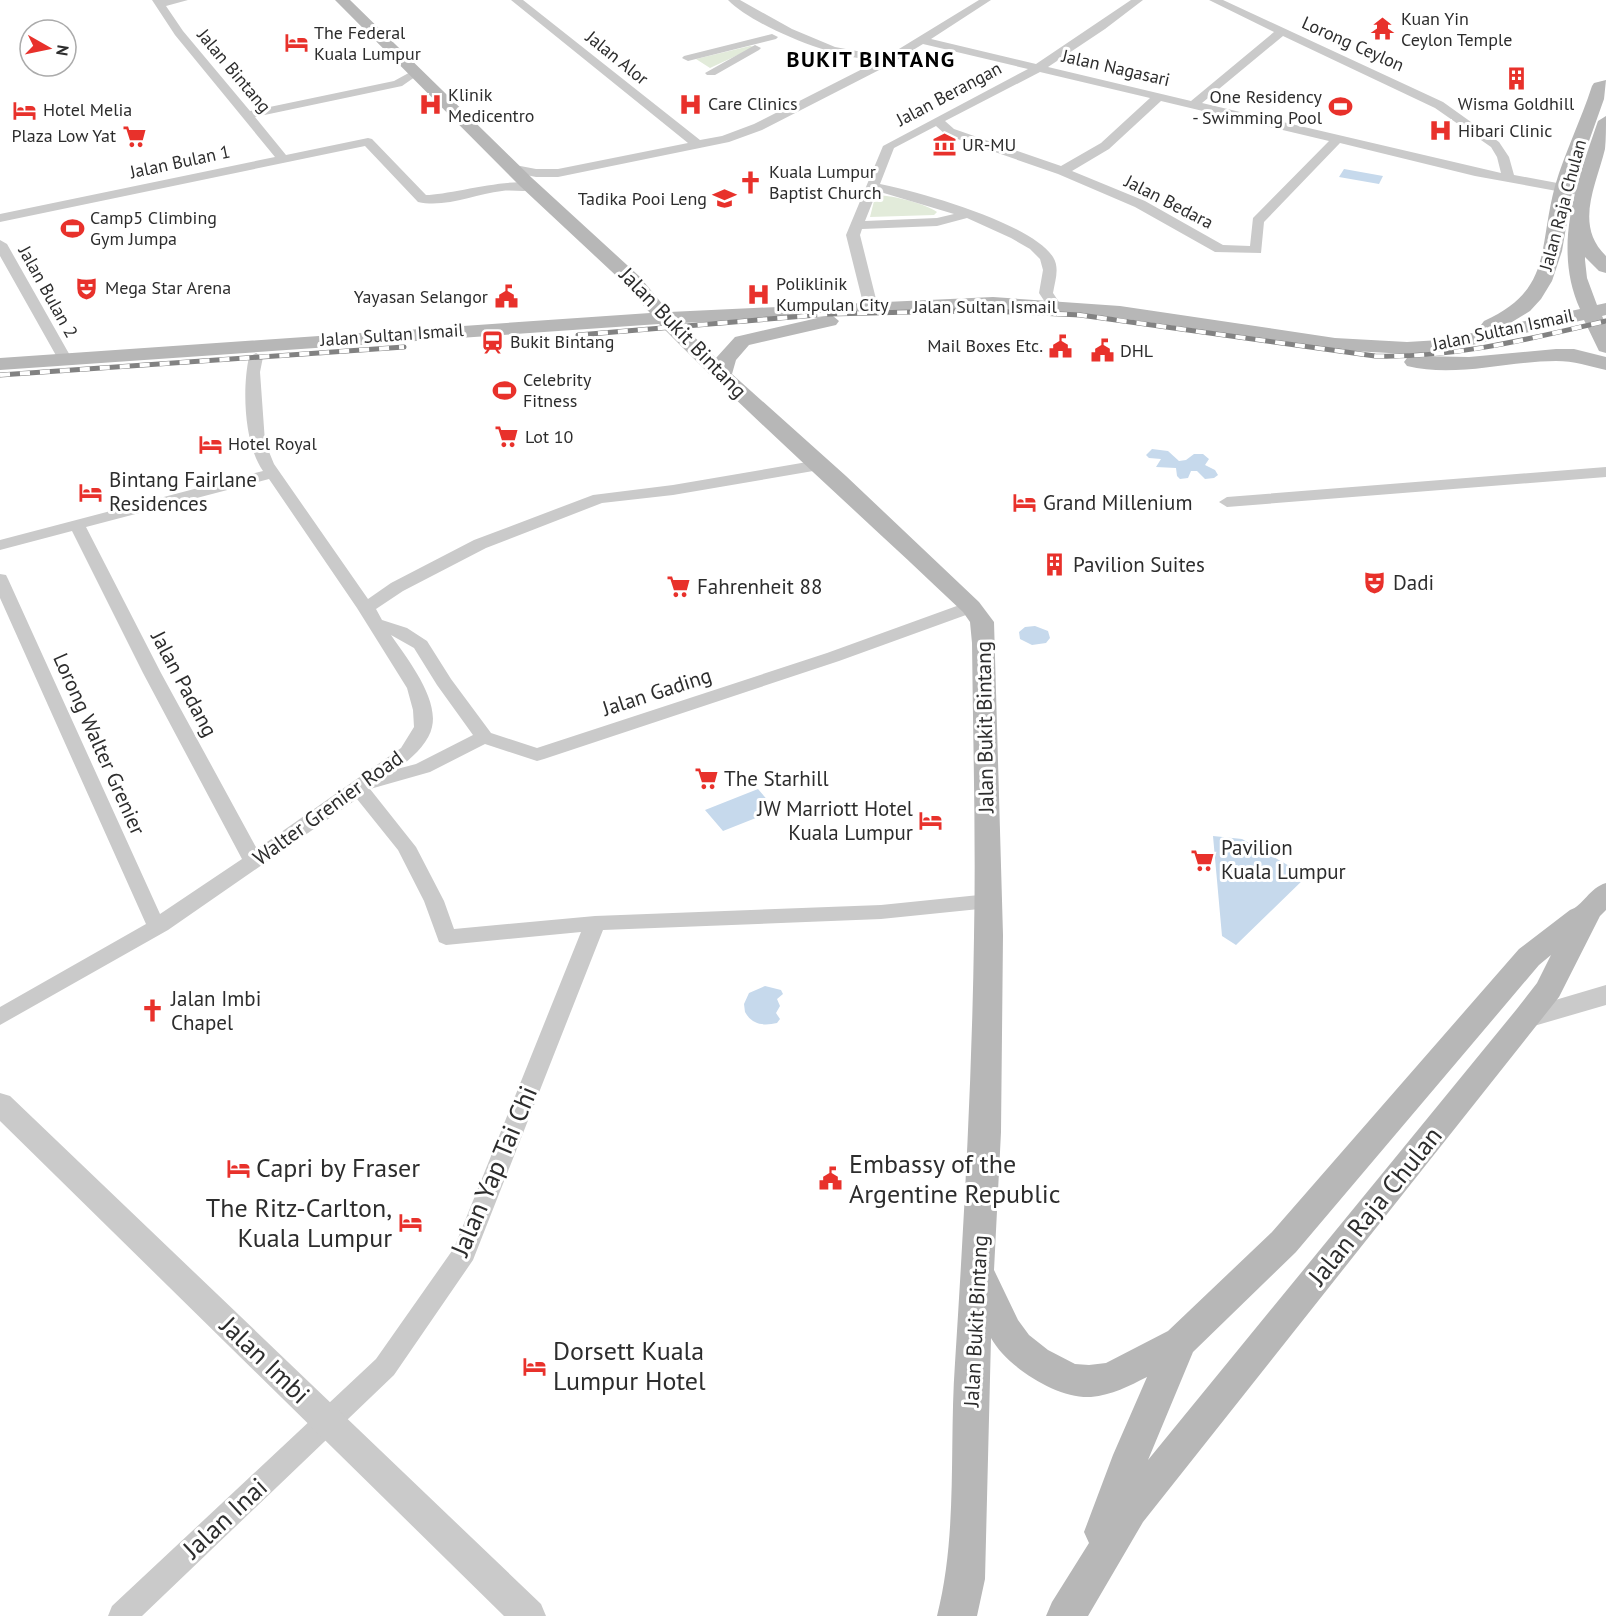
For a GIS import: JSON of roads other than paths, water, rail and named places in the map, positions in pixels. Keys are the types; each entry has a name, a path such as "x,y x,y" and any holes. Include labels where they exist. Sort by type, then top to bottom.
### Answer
{"main road":[{"name":"Jalan Bukit Bintang","path":"342,0 577,231 632,280 721,375 971,607 982,622 989,901 985,1132 977,1269 967,1568 957,1616"},
{"name":"Jalan Raja Chulan","path":"1440,346 1479,332 1505,319 1523,308 1534,296 1547,273 1563,189 1580,136 1600,86 1606,85"},
{"name":"Jalan Raja Chulan","path":"1605,339 1598,310 1578,279 1575,256 1584,192 1606,121"},
{"path":"1580,220 1590,251 1606,267"},
{"path":"603,323 626,308 633,289 632,280"},
{"name":"Jalan Sultan Ismail","path":"0,376 871,307 993,303 1051,306 1138,315 1335,344 1407,348 1440,346 1598,310"},
{"name":"Jalan Sultan Ismail","path":"0,364 463,330 603,323 836,319 894,315 1017,316 1106,323 1347,358 1468,363 1528,355 1552,355 1580,357 1606,364"},
{"path":"721,375 726,358 742,341 836,319"},
{"name":"Jalan Raja Chulan","path":"1075,1601 1130,1510 1527,1017 1548,988 1598,901"},
{"path":"977,1269 1005,1330 1017,1346 1035,1361 1071,1379 1089,1381 1111,1378 1180,1342 1284,1242 1530,957 1598,901"},
{"path":"1075,1601 1131,1455 1180,1342"}],"street":[{"name":"Jalan Bintang","path":"183,0 158,2 179,33 283,159"},
{"name":"Jalan Alor","path":"516,0 696,144"},
{"path":"733,0 785,31 849,54 879,57 905,49"},
{"path":"515,169 536,173 558,172 725,139 758,127 855,78 986,0"},
{"name":"Jalan Berangan","path":"871,307 854,235 889,146 1038,68 1138,0"},
{"name":"Lorong Ceylon","path":"1214,0 1425,97 1495,145 1500,151 1508,174 1506,178"},
{"path":"711,73 785,31"},
{"path":"1193,105 1281,32"},
{"path":"687,58 772,37"},
{"name":"Jalan Nagasari","path":"921,40 1489,175 1584,192"},
{"path":"849,54 861,64 855,78"},
{"path":"248,115 398,84 416,72"},
{"path":"1062,171 1105,146 1159,96"},
{"name":"Jalan Bedara","path":"938,120 939,124 950,132 1062,171 1144,206 1220,249 1256,250 1258,221 1337,139"},
{"name":"Lorong Ceylon","path":"1473,130 1487,157 1491,171 1489,175"},
{"name":"Jalan Bulan 1","path":"0,218 368,142 423,199 437,199 504,186 532,187"},
{"path":"872,186 898,191 1019,235 1042,252 1051,266 1046,293 1052,302 1051,306"},
{"path":"857,225 937,222 965,215"},
{"name":"Jalan Bulan 2","path":"0,244 65,359"},
{"name":"Walter Grenier Road","path":"0,1017 161,926 408,752 423,727 422,710 416,688 372,616 266,464 257,441 253,372 256,357"},
{"path":"819,465 673,490 599,498 480,544 397,587 372,616 421,645 443,681 484,737 423,768 358,787 405,847 434,901 446,937 595,923 881,912 989,901"},
{"path":"1227,502 1606,472"},
{"path":"0,545 274,473"},
{"name":"Jalan Padang","path":"77,525 152,673 254,862"},
{"name":"Lorong Walter Grenier","path":"0,579 152,918 161,926"},
{"name":"Jalan Gading","path":"484,737 537,755 803,667 971,607"},
{"name":"Jalan Yap Tai Chi","path":"327,1420 385,1366 464,1253 595,923"},
{"path":"1527,1017 1606,995"},
{"name":"Jalan Imbi","path":"0,1104 529,1616"},
{"name":"Jalan Inai","path":"122,1616 327,1420"}],"water":[{"path":"1344,169 1383,176 1379,184 1339,177"},
{"path":"1152,449 1168,451 1179,461 1186,460 1194,454 1203,454 1209,459 1205,465 1215,470 1218,475 1205,479 1197,471 1191,471 1188,478 1180,479 1176,468 1156,467 1161,459 1149,458 1146,455"},
{"path":"1035,626 1048,631 1050,638 1046,643 1032,645 1020,639 1019,632 1025,627"},
{"path":"758,789 776,810 723,831 705,810"},
{"path":"1213,836 1242,839 1307,876 1236,945 1222,936"},
{"path":"765,986 781,990 783,994 777,999 780,1006 776,1013 780,1019 777,1023 759,1024 751,1020 745,1012 744,1004 749,993"}],"railway":[{"path":"578,335 829,314 1018,312 1080,315 1375,356 1405,356 1492,346 1606,321"},
{"path":"0,375 404,347"}],"place":[{"name":"Kuan Yin Ceylon Temple","path":"1383,29"},
{"name":"The Federal Kuala Lumpur","path":"296,43"},
{"name":"Wisma Goldhill","path":"1516,78"},
{"name":"Care Clinics","path":"690,104"},
{"name":"Klinik Medicentro","path":"430,105"},
{"name":"One Residency - Swimming Pool","path":"1340,107"},
{"name":"Hotel Melia","path":"25,110"},
{"name":"Hibari Clinic","path":"1440,131"},
{"name":"Plaza Low Yat","path":"134,136"},
{"name":"UR-MU","path":"944,145"},
{"name":"Kuala Lumpur Baptist Church","path":"751,182"},
{"name":"Tadika Pooi Leng","path":"725,199"},
{"name":"Camp5 Climbing Gym Jumpa","path":"72,228"},
{"name":"Mega Star Arena","path":"87,288"},
{"name":"Poliklinik Kumpulan City","path":"758,294"},
{"name":"Yayasan Selangor","path":"506,297"},
{"name":"Bukit Bintang","path":"492,342"},
{"name":"Mail Boxes Etc.","path":"1061,346"},
{"name":"DHL","path":"1102,351"},
{"name":"Celebrity Fitness","path":"505,390"},
{"name":"Lot 10","path":"507,437"},
{"name":"Hotel Royal","path":"210,444"},
{"name":"Bintang Fairlane Residences","path":"91,492"},
{"name":"Grand Millenium","path":"1025,503"},
{"name":"Pavilion Suites","path":"1055,565"},
{"name":"Dadi","path":"1375,583"},
{"name":"Fahrenheit 88","path":"679,587"},
{"name":"The Starhill","path":"706,779"},
{"name":"JW Marriott Hotel Kuala Lumpur","path":"931,821"},
{"name":"Pavilion Kuala Lumpur","path":"1203,860"},
{"name":"Jalan Imbi Chapel","path":"153,1011"},
{"name":"Capri by Fraser","path":"238,1168"},
{"name":"Embassy of the Argentine Republic","path":"831,1179"},
{"name":"The Ritz-Carlton, Kuala Lumpur","path":"410,1223"},
{"name":"Dorsett Kuala Lumpur Hotel","path":"535,1366"}],"district":[{"name":"BUKIT BINTANG","path":"871,59"}]}
